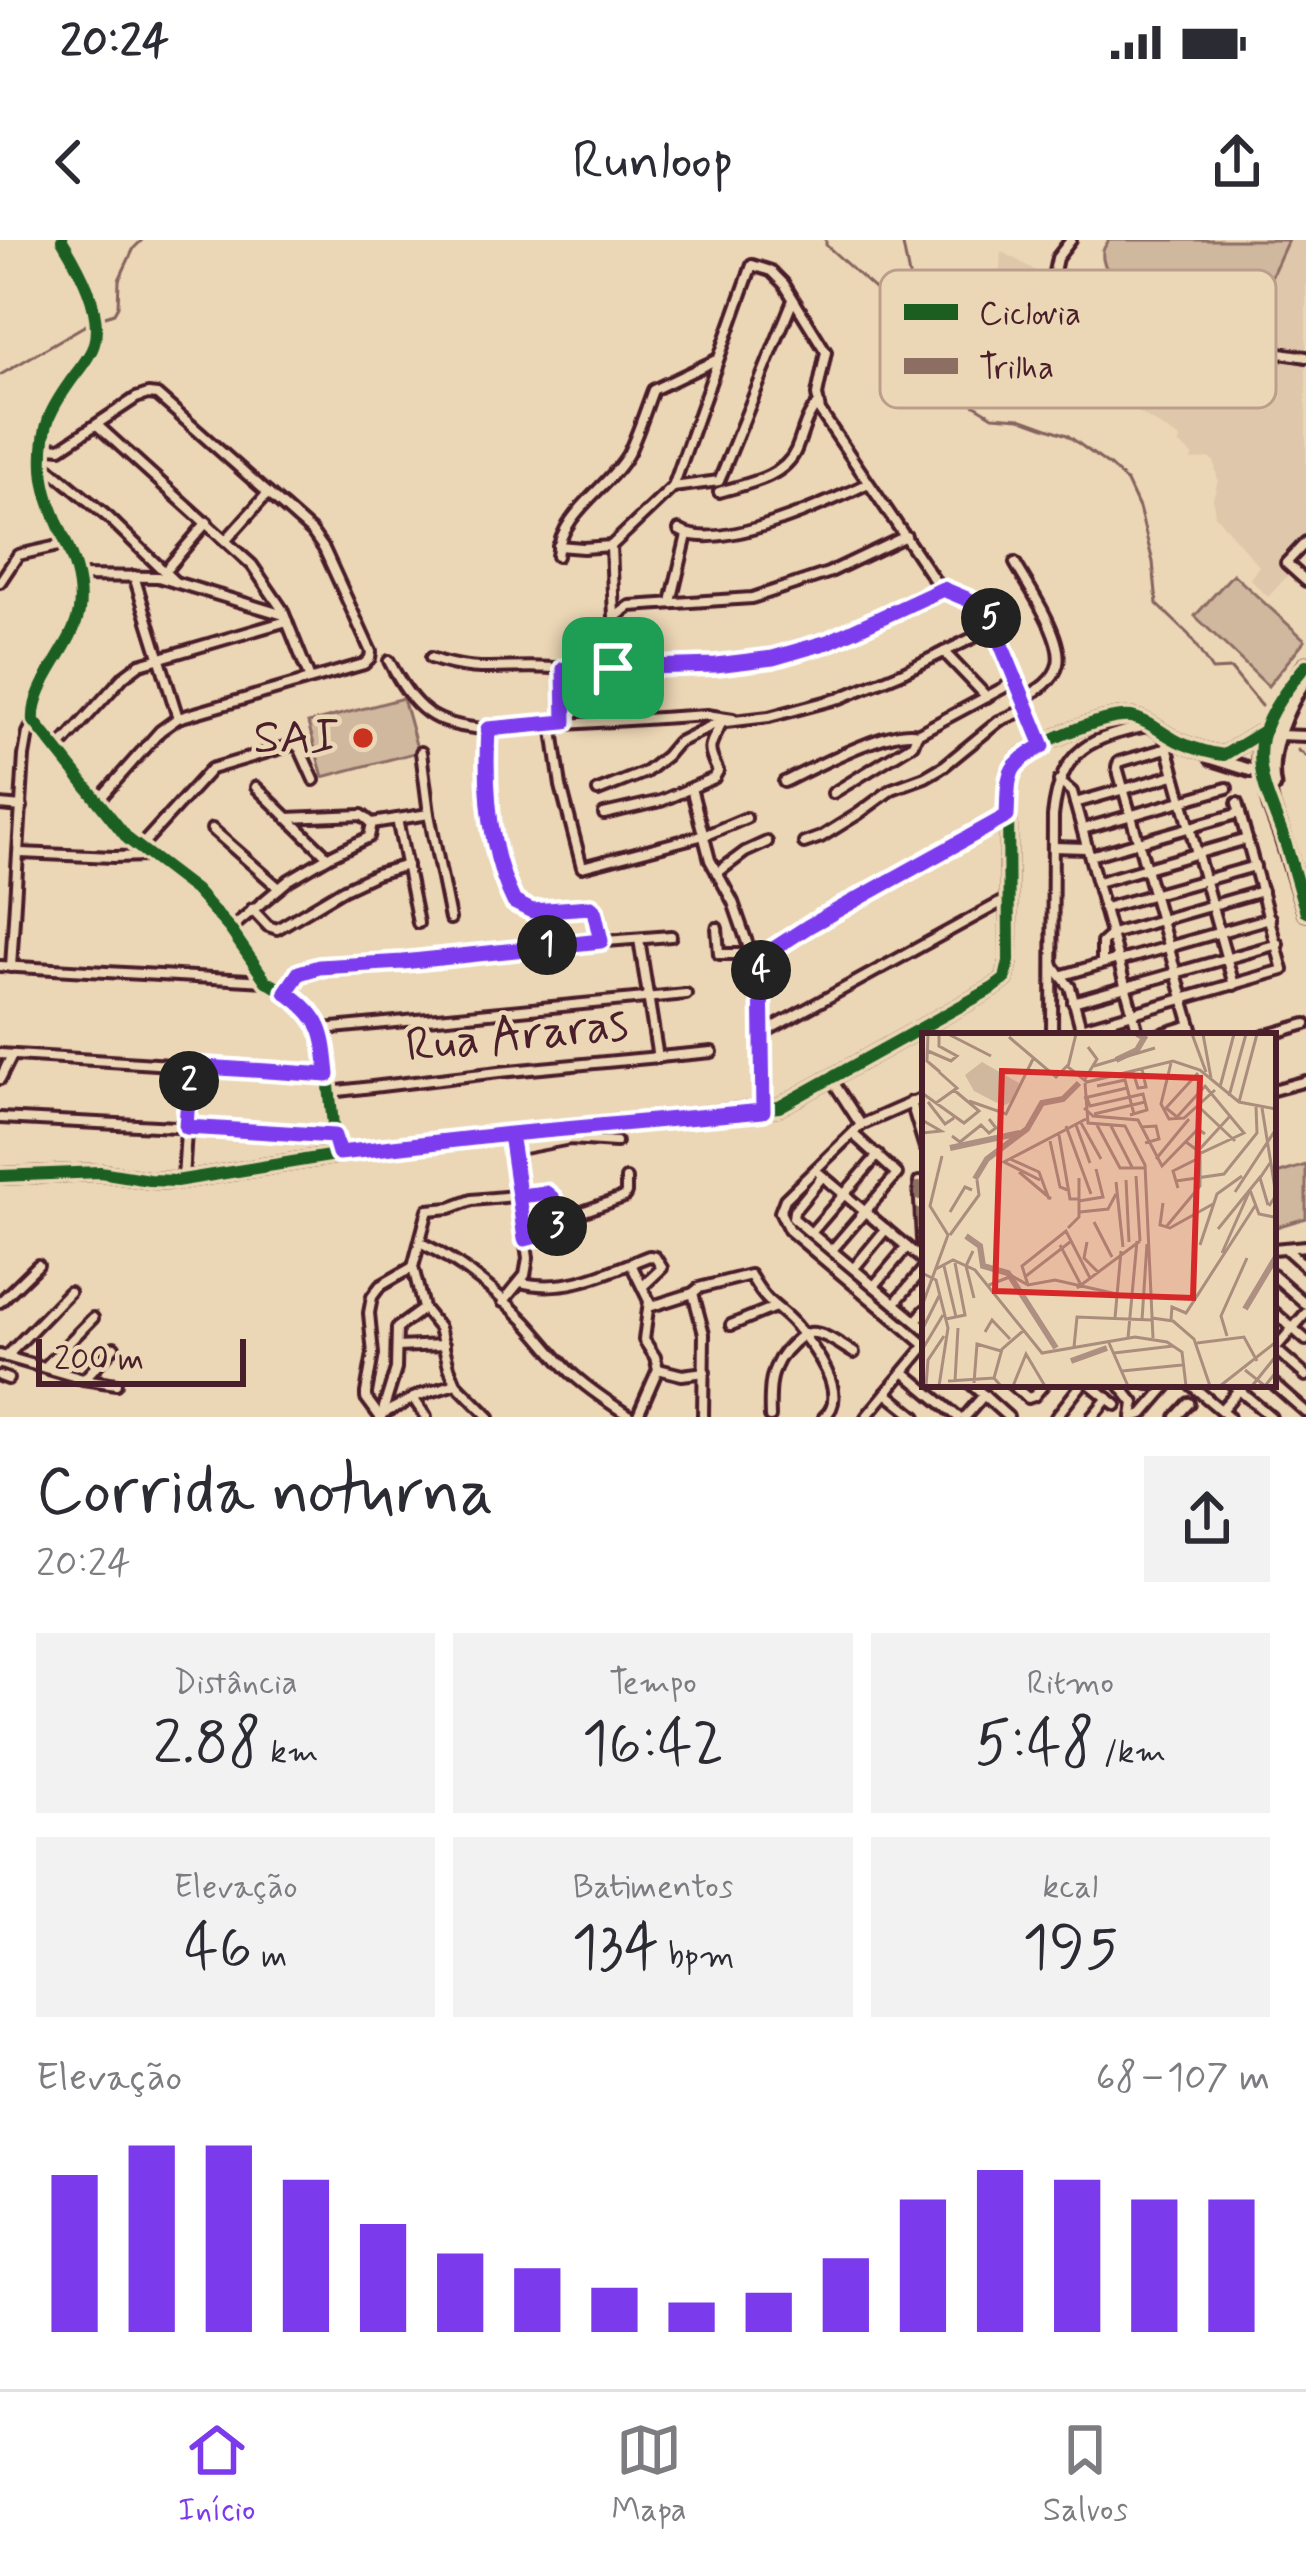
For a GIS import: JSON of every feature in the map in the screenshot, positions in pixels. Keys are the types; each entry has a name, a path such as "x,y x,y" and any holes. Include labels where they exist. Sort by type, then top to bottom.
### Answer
{"main road":[{"path":"1268,764 1270,732 1280,702 1306,665"},
{"path":"1306,677 1261,744 1306,912"}],"street":[{"path":"62,240 85,284 94,319 92,350 51,407 43,462 45,486 80,596 77,619 35,703 26,743 20,853 5,966 266,981 286,992 306,1007 322,1029 339,1153"},
{"path":"1054,270 1071,240"},
{"path":"719,358 653,390 627,456 583,505 558,551 611,546 673,487 719,358 752,265 771,271 826,352 817,395 834,433 931,575 943,589 974,602 989,615 1043,746"},
{"path":"673,487 719,481 794,299"},
{"path":"1276,352 1306,357"},
{"path":"43,440 61,448 136,398 157,395 311,532 324,549 371,652 368,662 178,718 160,731 97,802"},
{"path":"719,492 778,471 793,458 810,412 818,405"},
{"path":"97,425 227,539 270,587 310,679"},
{"path":"43,462 176,583"},
{"path":"671,602 683,532 725,534 757,528 867,484"},
{"path":"227,539 268,493"},
{"path":"166,570 207,522"},
{"path":"614,618 634,604 744,599 781,590 906,536"},
{"path":"1306,542 1286,562 1306,581"},
{"path":"0,582 18,555 67,544"},
{"path":"611,546 613,668"},
{"path":"804,843 892,789 944,766 1025,704 1052,677 1059,657 1051,631 1015,563"},
{"path":"77,576 158,577 286,618"},
{"path":"134,576 178,718"},
{"path":"430,658 476,670 528,666 576,672 773,658 828,642 943,589"},
{"path":"56,751 140,664 286,618"},
{"path":"598,791 646,772 676,742 722,722 769,717 840,698 995,627"},
{"path":"944,652 987,697"},
{"path":"389,661 405,691 442,723 488,729 707,715 735,719"},
{"path":"564,669 565,722"},
{"path":"832,793 913,744 917,734 1016,680"},
{"path":"0,1176 100,1172 184,1180 339,1153 783,1106 1002,983 1009,961 1007,816 1012,768 1020,759 1083,726 1108,717 1128,717 1158,728 1180,746 1244,768 1268,764"},
{"path":"34,721 128,839 195,890 230,929 266,981"},
{"path":"604,814 650,805 718,774 709,750 722,722"},
{"path":"552,723 561,786 582,866 703,835 746,818"},
{"path":"1052,1033 1053,847 1060,781 1076,755 1094,741 1123,730 1158,728"},
{"path":"488,729 493,822 510,895 517,905 532,911 591,907 601,941"},
{"path":"784,782 904,731 917,734"},
{"path":"1193,1031 1117,767 1119,762 1180,746 1224,755 1270,732 1306,736"},
{"path":"1243,742 1244,768"},
{"path":"139,848 203,775 219,766 295,744 314,780"},
{"path":"1180,746 1173,770 1234,985"},
{"path":"1173,770 1180,746"},
{"path":"421,752 450,919"},
{"path":"1075,803 1173,770"},
{"path":"1060,781 1070,787 1075,803 1138,1033"},
{"path":"256,788 328,857"},
{"path":"691,788 717,873 761,970 763,1111"},
{"path":"1083,830 1228,788"},
{"path":"0,805 22,807"},
{"path":"1053,847 1089,852 1139,842 1239,808 1283,968 1082,1032 1063,975 1054,967"},
{"path":"287,818 362,814 371,823"},
{"path":"371,823 429,814"},
{"path":"717,928 718,954 755,956 1007,816"},
{"path":"397,819 418,923"},
{"path":"230,929 279,888 369,837 371,823"},
{"path":"212,829 279,888"},
{"path":"114,857 128,839"},
{"path":"1098,882 1247,839"},
{"path":"717,873 767,842"},
{"path":"20,853 148,856"},
{"path":"252,909 277,929 344,889 406,866"},
{"path":"1105,908 1255,866"},
{"path":"1102,963 1103,940 1112,934 1262,891"},
{"path":"763,1033 1007,899"},
{"path":"1063,975 1270,918"},
{"path":"286,992 299,973 319,967 671,936"},
{"path":"639,938 658,1058"},
{"path":"1073,1002 1278,944"},
{"path":"322,1029 686,994"},
{"path":"1274,1033 1306,1024"},
{"name":"Rua Araras","path":"330,1092 712,1052"},
{"path":"0,1054 328,1075"},
{"path":"0,1079 12,1055"},
{"path":"184,1180 190,1066"},
{"path":"832,1080 861,1125"},
{"path":"1276,1089 1306,1081"},
{"path":"922,1098 861,1125 819,1173 792,1214 922,1326"},
{"path":"910,1102 922,1130"},
{"path":"0,1105 4,1118 334,1136"},
{"path":"503,1303 527,1266 510,1134"},
{"path":"832,1250 897,1174 853,1134"},
{"path":"513,1150 570,1139 616,1142"},
{"path":"812,1233 878,1155"},
{"path":"819,1173 922,1261"},
{"path":"819,1173 782,1204 785,1226 922,1343"},
{"path":"525,1239 624,1197 626,1179"},
{"path":"919,1182 922,1231"},
{"path":"488,1416 456,1384 439,1328 423,1309 413,1267 429,1209 549,1194 561,1223"},
{"path":"854,1268 886,1229"},
{"path":"420,1242 456,1263 530,1326 590,1389 634,1417 658,1369 644,1340 649,1306 631,1264"},
{"path":"874,1286 907,1246"},
{"path":"1276,1249 1306,1246"},
{"path":"1285,1248 1306,1267"},
{"path":"520,1282 576,1283 652,1256 662,1264 661,1270 643,1286"},
{"path":"0,1302 38,1265"},
{"path":"895,1303 922,1266"},
{"path":"381,1416 366,1398 373,1354 369,1305 375,1289 413,1267"},
{"path":"649,1306 750,1275 803,1335 832,1381 835,1395 828,1416"},
{"path":"1276,1278 1306,1304"},
{"path":"3,1357 69,1292"},
{"path":"693,1293 704,1334 703,1417"},
{"path":"731,1325 775,1307"},
{"path":"381,1416 396,1369 398,1325 423,1309"},
{"path":"1276,1347 1306,1313"},
{"path":"916,1321 922,1314"},
{"path":"1276,1314 1306,1340"},
{"path":"45,1367 93,1318"},
{"path":"770,1417 774,1366 803,1335 820,1335 854,1353"},
{"path":"397,1347 444,1345"},
{"path":"83,1379 115,1348"},
{"path":"869,1416 922,1350"},
{"path":"1276,1351 1306,1376"},
{"path":"3,1357 116,1384"},
{"path":"658,1369 682,1376 705,1372"},
{"path":"904,1371 922,1385"},
{"path":"381,1416 412,1398 456,1384"},
{"path":"1276,1386 1306,1412"},
{"path":"924,1387 962,1417 984,1395"},
{"path":"975,1387 1008,1417"},
{"path":"1014,1387 1026,1397 1042,1387"},
{"path":"1056,1417 1083,1387"},
{"path":"1090,1387 1112,1402 1092,1417"},
{"path":"1121,1387 1134,1403 1132,1417 1143,1414 1166,1387"},
{"path":"1194,1387 1225,1414 1238,1387"},
{"path":"1240,1387 1270,1417"},
{"path":"886,1393 916,1417"},
{"path":"412,1398 426,1417"},
{"path":"1176,1417 1189,1402"}],"shaded area":[{"path":"1109,240 1288,240 1274,270 1109,270 1103,251"},
{"path":"1288,240 1306,240 1306,351 1276,346 1274,270"},
{"path":"1001,251 1034,270 1000,270"},
{"path":"1276,357 1306,363 1306,534 1280,564 1289,574 1268,597 1250,579 1259,566 1215,515 1218,481 1214,461 1191,460 1193,455 1179,444 1180,439 1132,408 1276,408"},
{"path":"1233,574 1305,640 1268,686 1195,616"},
{"name":"SAI","path":"403,698 418,752 323,777 308,723"},
{"path":"1306,1165 1306,1218 1276,1227 1276,1174"}],"waterway":[{"path":"99,318 114,313 118,306 119,280 142,240"},
{"path":"826,240 880,294"},
{"path":"902,240 908,270"},
{"path":"0,375 91,322"},
{"path":"980,408 993,416 1020,418 1067,435 1127,482 1153,562 1157,604 1189,635 1212,670 1231,669 1261,706"},
{"path":"1298,750 1306,756"}],"marked path":[{"path":"919,1182 922,1240"}],"cycle path":[{"path":"62,240 88,290 96,331 91,352 53,408 44,441 45,487 80,592 75,625 39,693 34,721 128,839 195,890 230,929 266,981 315,1016 324,1037 339,1153"},
{"path":"1306,665 1274,709 1260,751 1266,790 1306,912"},
{"path":"0,1176 100,1172 176,1181 385,1147 779,1107 1005,979 1009,961 1008,794 1013,766 1021,758 1068,733 1120,717 1137,718 1183,744 1224,755 1265,730"}],"place":[{"name":"SAI","path":"363,738"}],"route":[{"path":"613,668 564,669 565,722 488,729 495,838 510,895 522,909 532,911 591,907 601,941 303,970 286,992 319,1022 328,1075 190,1066 186,1127 334,1136 339,1153 510,1134 525,1239 545,1234 561,1223 553,1199 546,1193 519,1196 510,1134 763,1111 758,959 1007,816 1012,768 1043,746 989,615 974,602 943,589 828,642 773,658 613,668"}]}
